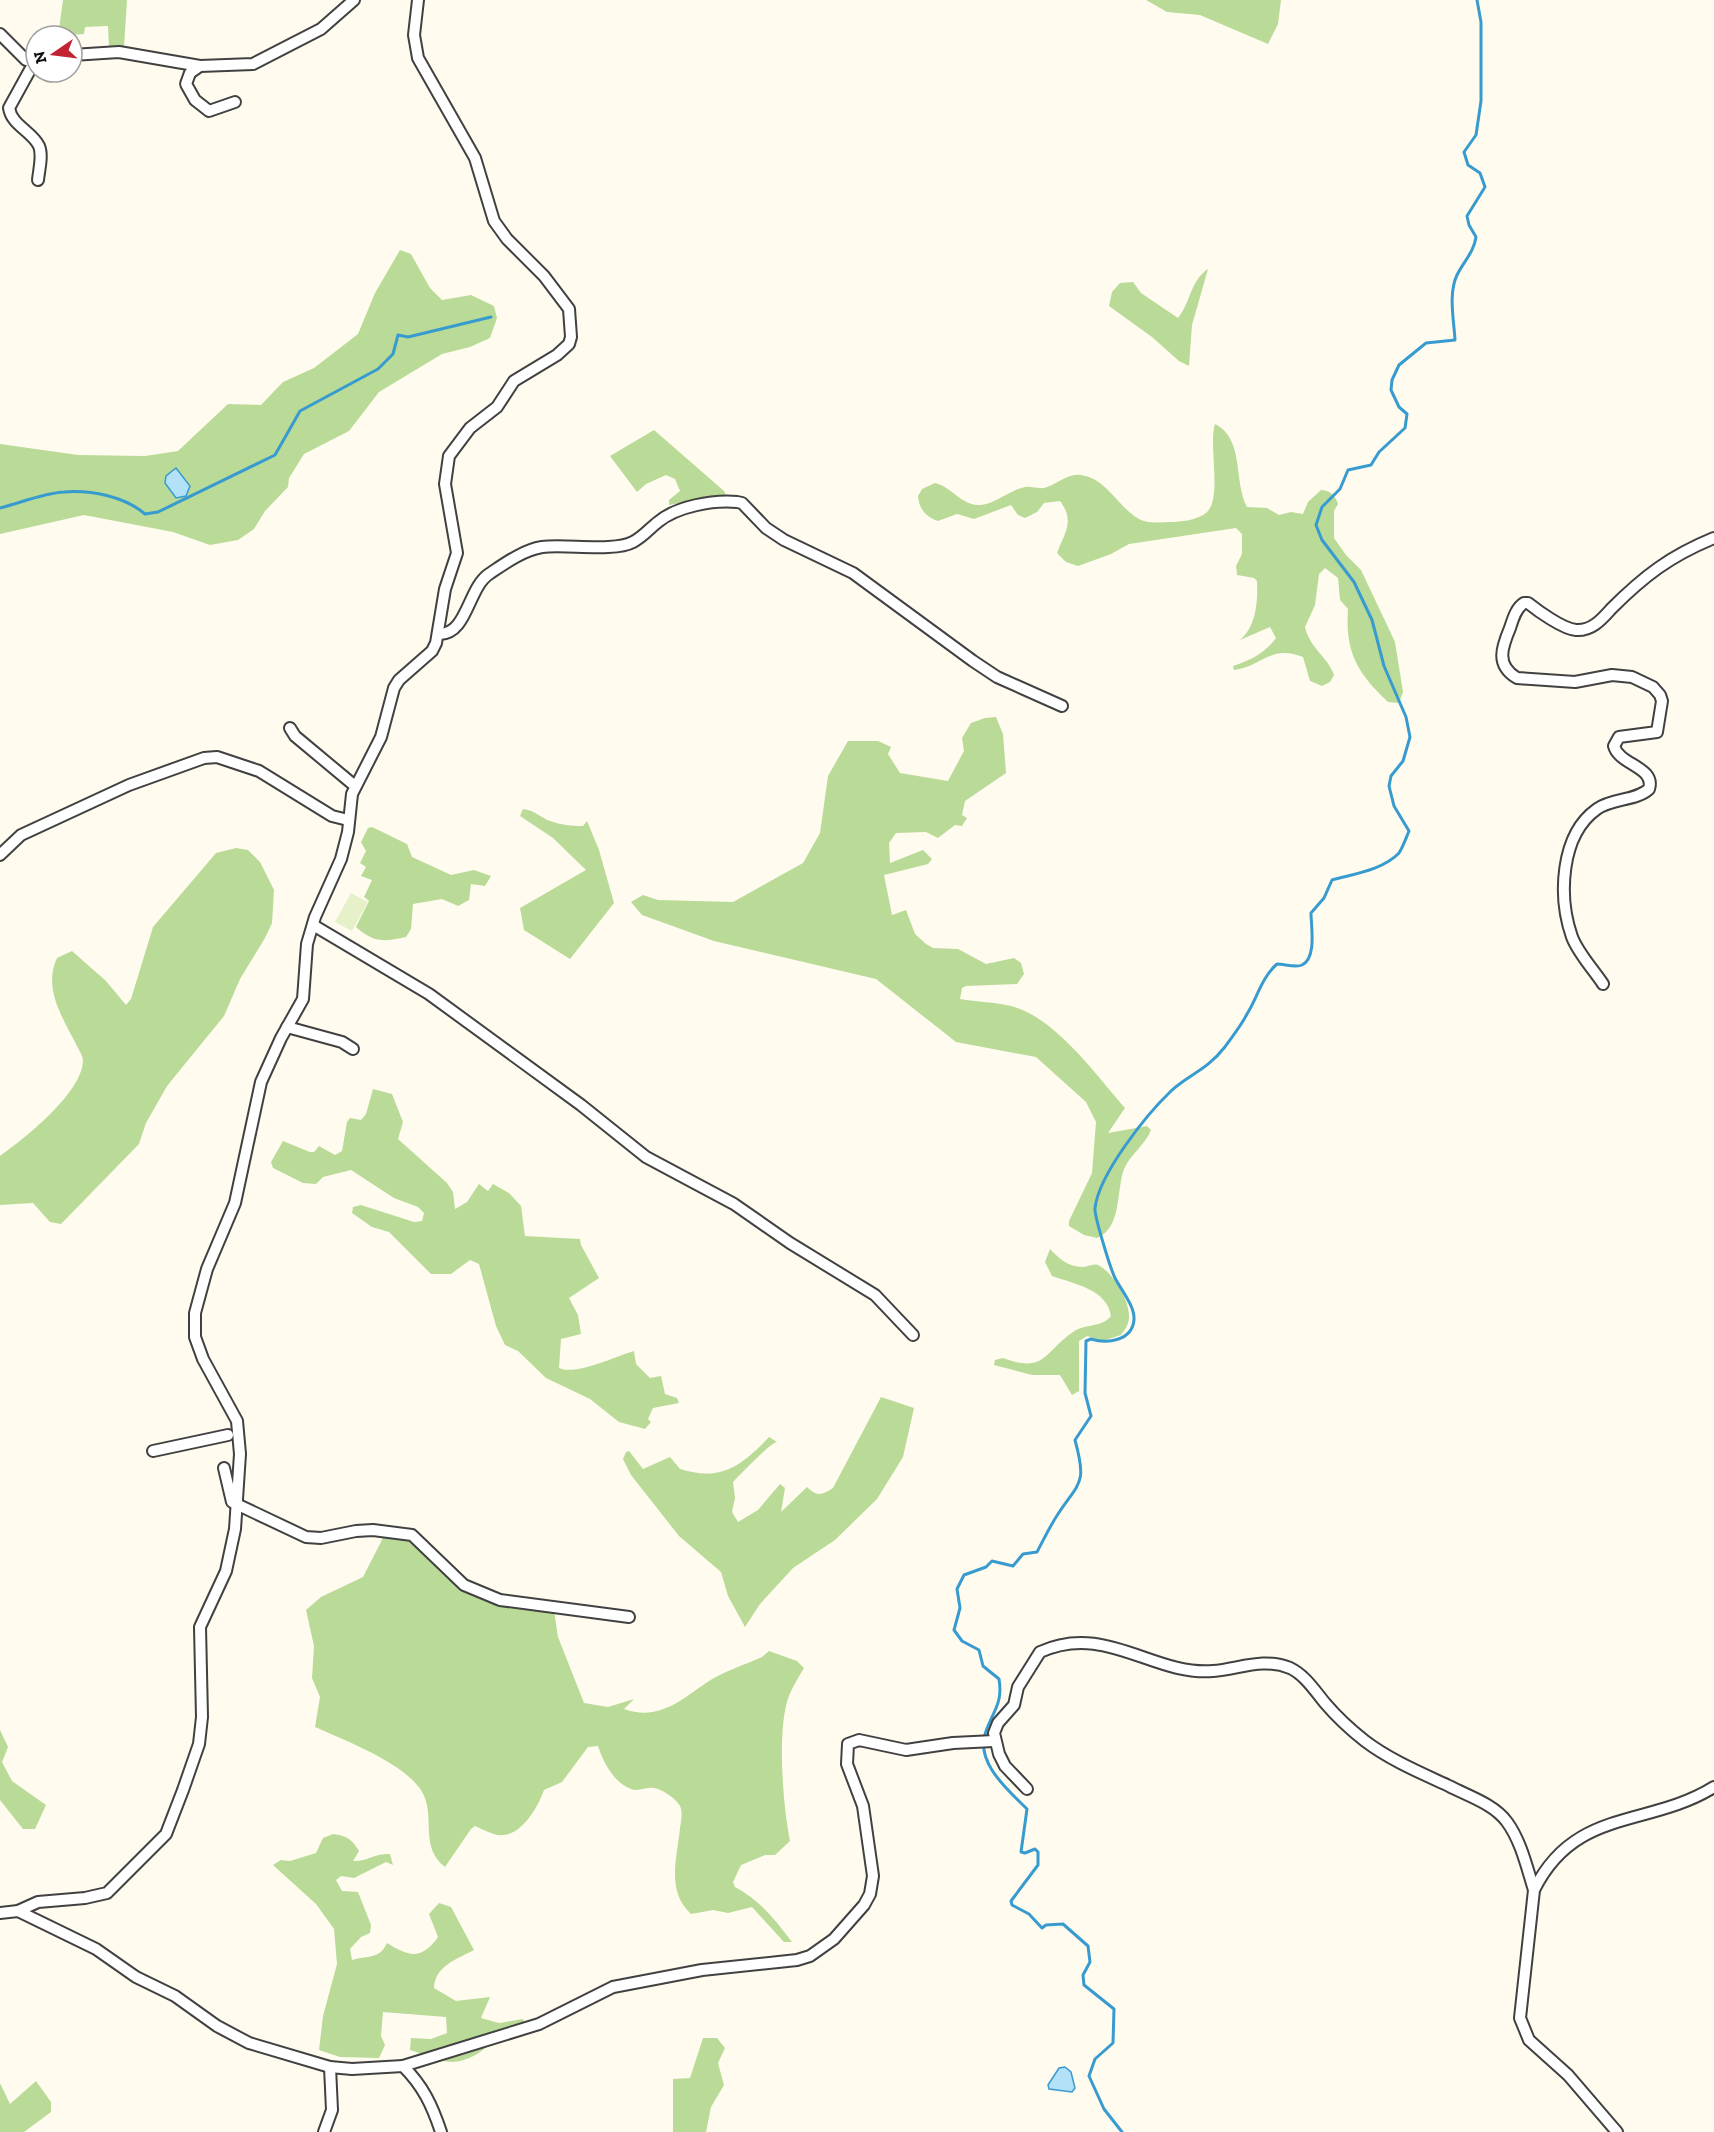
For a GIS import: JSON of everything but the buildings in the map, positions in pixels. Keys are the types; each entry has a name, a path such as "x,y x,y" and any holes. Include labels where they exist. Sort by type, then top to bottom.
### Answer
{"street":[{"path":"84,55 130,53 200,66 253,64 321,29 354,0"},
{"path":"0,1913 18,1911 38,1902 85,1899 107,1893 166,1834 199,1743 203,1691 200,1627 226,1571 237,1506 240,1454 237,1421 203,1359 193,1325 207,1269 235,1203 261,1082 303,999 307,944 341,859 356,786 381,738 394,688 399,680 432,651 438,634 445,590 457,553 445,484 449,456 470,428 497,407 514,381 557,355 569,344 573,328 569,309 544,276 507,239 494,221 475,158 418,58 414,35 418,0"},
{"path":"0,34 24,58"},
{"path":"200,66 190,73 186,84 201,107 209,111 235,102"},
{"path":"24,81 9,108 15,122 39,146 41,155 38,180"},
{"path":"438,634 449,632 461,620 470,596 482,579 532,550 568,546 620,546 633,543 659,520 683,509 737,502 742,503 766,528 784,540 853,573 872,585 981,666 1062,706"},
{"path":"1603,984 1572,938 1566,904 1567,856 1575,832 1589,816 1606,803 1649,789 1651,782 1647,775 1618,755 1614,746 1619,737 1657,732 1662,701 1653,687 1632,677 1612,675 1575,681 1517,678 1504,665 1501,650 1520,605 1528,603 1545,615 1576,630 1595,626 1642,578 1680,552 1714,538"},
{"path":"290,728 295,736 356,786"},
{"path":"1,854 21,835 129,785 204,758 217,757 259,771 332,816 348,820"},
{"path":"313,925 429,994 580,1105 646,1157 734,1204 790,1243 875,1295 913,1335"},
{"path":"288,1027 342,1042 353,1049"},
{"path":"153,1451 228,1435"},
{"path":"224,1468 232,1502 306,1537 321,1538 373,1530 412,1535 452,1575 481,1594 520,1604 572,1608 630,1617"},
{"path":"18,1911 96,1949 136,1977 175,1996 216,2026 249,2043 330,2067 352,2069 403,2066 539,2024 613,1987 702,1970 786,1962 810,1956 846,1926 864,1905 872,1885 871,1851 863,1806 847,1764 848,1744 859,1740 906,1750 986,1741 1014,1705 1018,1687 1029,1666 1040,1652 1077,1644 1111,1645 1164,1664 1203,1671 1242,1664 1282,1666 1291,1669 1310,1684 1327,1705 1366,1741 1410,1768 1495,1810 1507,1822 1522,1851 1534,1890"},
{"path":"986,1741 1027,1789"},
{"path":"1617,2132 1568,2075 1529,2040 1520,2018 1534,1890 1542,1874 1573,1841 1614,1821 1692,1801 1714,1787"},
{"path":"403,2066 418,2081 430,2100 441,2132"},
{"path":"324,2132 332,2110 330,2067"}],"green space":[{"path":"63,0 127,0 124,47 109,47 108,26 85,27 84,34 84,24 60,24"},
{"path":"1146,0 1281,0 1278,24 1268,44 1200,15 1167,12"},
{"path":"400,250 411,254 430,288 442,300 471,295 494,306 497,318 490,338 470,347 442,354 379,392 349,431 304,454 289,478 288,487 265,511 254,529 238,540 210,545 173,532 84,515 0,534 0,444 78,455 145,456 178,451 228,404 261,405 283,382 314,368 358,334 375,293"},
{"path":"1208,269 1192,325 1189,366 1179,361 1152,337 1109,306 1112,292 1120,283 1133,282 1141,293 1178,318 1198,279"},
{"path":"1215,424 1231,440 1235,450 1240,485 1247,507 1267,508 1279,515 1291,512 1303,514 1308,502 1321,490 1330,492 1335,498 1338,504 1334,511 1334,538 1361,570 1395,642 1403,692 1399,703 1388,702 1368,681 1355,661 1349,638 1348,609 1340,600 1338,578 1325,568 1319,574 1315,605 1305,627 1307,635 1334,675 1330,682 1322,686 1310,681 1303,657 1292,654 1274,655 1234,670 1233,666 1257,655 1276,638 1270,627 1240,640 1253,621 1257,581 1254,578 1237,575 1236,566 1242,554 1242,534 1236,528 1129,544 1111,554 1078,566 1066,562 1057,553 1068,521 1065,508 1060,501 1044,503 1037,512 1025,518 1018,515 1011,505 974,519 957,514 938,521 924,512 920,505 918,496 922,489 935,483 966,502 984,505 1019,489 1044,488 1068,477 1081,475 1090,477 1105,487 1132,514 1143,521 1174,522 1194,519 1206,513 1214,496 1213,434"},
{"path":"654,430 726,495 669,505 669,500 680,491 675,479 666,475 646,484 637,492 610,456"},
{"path":"996,717 1003,734 1006,773 965,801 962,815 967,818 962,826 955,825 938,838 926,832 896,833 889,843 890,863 923,850 932,859 928,864 884,875 892,915 906,910 915,934 926,944 933,948 958,949 986,964 1014,958 1021,963 1024,974 1017,984 966,986 962,988 960,999 1011,1006 1043,1022 1074,1049 1125,1108 1108,1133 1147,1126 1151,1130 1124,1169 1117,1208 1111,1226 1097,1238 1084,1235 1069,1226 1069,1221 1092,1173 1096,1122 1086,1102 1036,1057 956,1042 876,979 714,941 642,915 631,902 643,895 658,900 733,902 803,863 820,833 828,776 848,741 878,741 891,747 888,754 900,773 948,781 964,751 962,738 971,723"},
{"path":"523,809 562,824 583,826 587,821 599,850 614,903 570,959 524,930 520,908 586,870 553,838 520,816"},
{"path":"372,827 407,844 412,857 451,875 474,870 491,876 485,886 471,884 469,900 458,906 442,899 413,904 411,929 406,937 391,940 374,939 356,927 369,901 364,897 372,880 361,876 366,867 360,863 366,851 361,842 368,828"},
{"path":"236,848 248,850 260,862 274,890 272,923 240,979 224,1016 167,1086 146,1123 139,1144 61,1224 50,1222 33,1203 0,1205 0,1156 37,1127 63,1101 80,1074 83,1061 60,1013 53,991 53,969 57,958 72,951 106,981 126,1005 131,999 153,927 216,853"},
{"path":"351,893 368,902 352,931 335,922"},
{"path":"373,1089 392,1094 403,1122 398,1139 447,1183 453,1192 455,1209 467,1202 479,1184 488,1191 493,1184 509,1193 521,1206 525,1236 580,1239 599,1278 569,1298 578,1315 581,1334 561,1339 559,1368 566,1370 585,1367 634,1351 636,1364 650,1378 661,1376 665,1394 677,1398 679,1403 653,1408 648,1419 651,1422 645,1429 619,1422 590,1399 546,1378 518,1351 505,1345 496,1326 479,1264 470,1260 451,1274 431,1274 389,1232 372,1227 352,1213 353,1207 361,1205 414,1222 422,1221 424,1213 418,1207 394,1198 351,1170 323,1177 316,1184 303,1183 273,1168 271,1162 283,1141 310,1152 314,1152 319,1146 335,1155 342,1151 347,1122 350,1118 361,1120 366,1114"},
{"path":"1050,1249 1068,1264 1082,1267 1095,1264 1100,1266 1117,1283 1128,1308 1128,1323 1121,1335 1102,1341 1087,1336 1079,1341 1079,1391 1072,1395 1060,1375 1032,1375 994,1365 995,1360 1003,1358 1028,1364 1036,1362 1073,1332 1103,1322 1111,1316 1103,1299 1096,1294 1079,1285 1052,1276 1045,1262"},
{"path":"881,1397 914,1408 903,1457 877,1499 835,1540 793,1568 760,1604 745,1627 728,1596 721,1572 679,1536 631,1475 623,1459 626,1452 629,1451 643,1469 670,1457 680,1469 695,1473 708,1473 719,1472 740,1463 769,1437 777,1442 762,1453 733,1482 735,1498 732,1512 738,1522 758,1510 780,1484 785,1488 781,1512 807,1487 820,1494 833,1488"},
{"path":"382,1529 414,1532 455,1574 485,1592 553,1604 558,1637 584,1703 608,1707 634,1699 624,1709 648,1713 658,1711 678,1702 719,1675 762,1657 769,1651 797,1661 804,1668 789,1696 782,1737 782,1773 790,1841 775,1855 765,1855 741,1865 733,1882 735,1887 766,1911 792,1942 784,1942 752,1907 728,1913 713,1910 691,1914 683,1905 676,1885 675,1874 682,1817 680,1806 672,1797 657,1789 634,1790 619,1782 603,1759 598,1746 588,1747 562,1782 544,1790 533,1812 514,1832 498,1835 475,1826 445,1867 437,1859 430,1840 426,1800 412,1780 387,1761 315,1727 320,1697 312,1678 314,1646 306,1610 321,1597 363,1577 382,1540"},
{"path":"0,1730 8,1747 2,1762 12,1781 46,1805 35,1829 23,1829 0,1800"},
{"path":"333,1834 349,1839 359,1851 353,1861 390,1854 393,1865 386,1862 354,1878 341,1876 336,1880 342,1891 358,1892 371,1925 370,1933 361,1937 350,1949 352,1960 377,1955 387,1943 408,1953 420,1953 426,1950 438,1937 429,1914 439,1903 451,1907 474,1950 448,1964 438,1974 434,1988 456,2001 490,1997 481,2018 499,2023 523,2019 528,2030 493,2043 467,2059 451,2062 410,2050 411,2038 431,2039 447,2033 446,2017 383,2012 381,2036 385,2045 379,2058 340,2057 319,2050 323,2016 337,1964 334,1929 316,1904 273,1865 281,1860 290,1861 316,1853 323,1838"},
{"path":"703,2038 717,2038 725,2048 718,2063 724,2085 711,2107 706,2132 673,2132 673,2079 690,2078"},
{"path":"36,2081 51,2102 51,2112 24,2132 0,2132 0,2083 10,2104"}],"water":[{"path":"176,468 190,486 186,496 176,498 165,483 166,476"},
{"path":"1065,2067 1071,2072 1075,2088 1072,2092 1049,2089 1048,2085 1059,2068"}],"waterway":[{"path":"1122,2132 1104,2109 1089,2076 1095,2059 1113,2043 1114,2009 1084,1985 1083,1975 1090,1962 1088,1946 1063,1924 1046,1925 1042,1928 1029,1914 1012,1905 1011,1901 1038,1865 1038,1852 1035,1849 1025,1853 1021,1852 1027,1809 995,1774 985,1754 986,1731 999,1700 999,1679 983,1666 979,1650 962,1641 954,1630 960,1608 957,1589 964,1575 986,1567 992,1561 1013,1566 1023,1554 1037,1552 1052,1523 1079,1481 1081,1474 1075,1440 1091,1416 1085,1393 1086,1341 1091,1339 1111,1341 1124,1337 1129,1333 1134,1320 1130,1304 1113,1273 1095,1213 1098,1194 1114,1162 1137,1130 1171,1091 1218,1056 1242,1023 1272,969 1277,964 1297,966 1307,961 1312,941 1311,913 1324,898 1332,880 1385,864 1399,853 1409,831 1394,806 1389,786 1391,776 1403,761 1410,737 1406,717 1384,666 1372,620 1354,582 1322,540 1316,525 1322,507 1340,489 1348,470 1371,465 1379,452 1405,428 1407,414 1399,407 1391,390 1392,380 1399,365 1426,343 1455,340 1452,307 1454,282 1476,237 1467,216 1485,187 1480,173 1468,165 1464,152 1476,135 1481,101 1481,22 1477,0"},
{"path":"0,508 48,494 74,492 96,493 117,499 145,514 158,512 275,455 300,411 378,369 393,354 398,335 408,337 491,317"}]}
